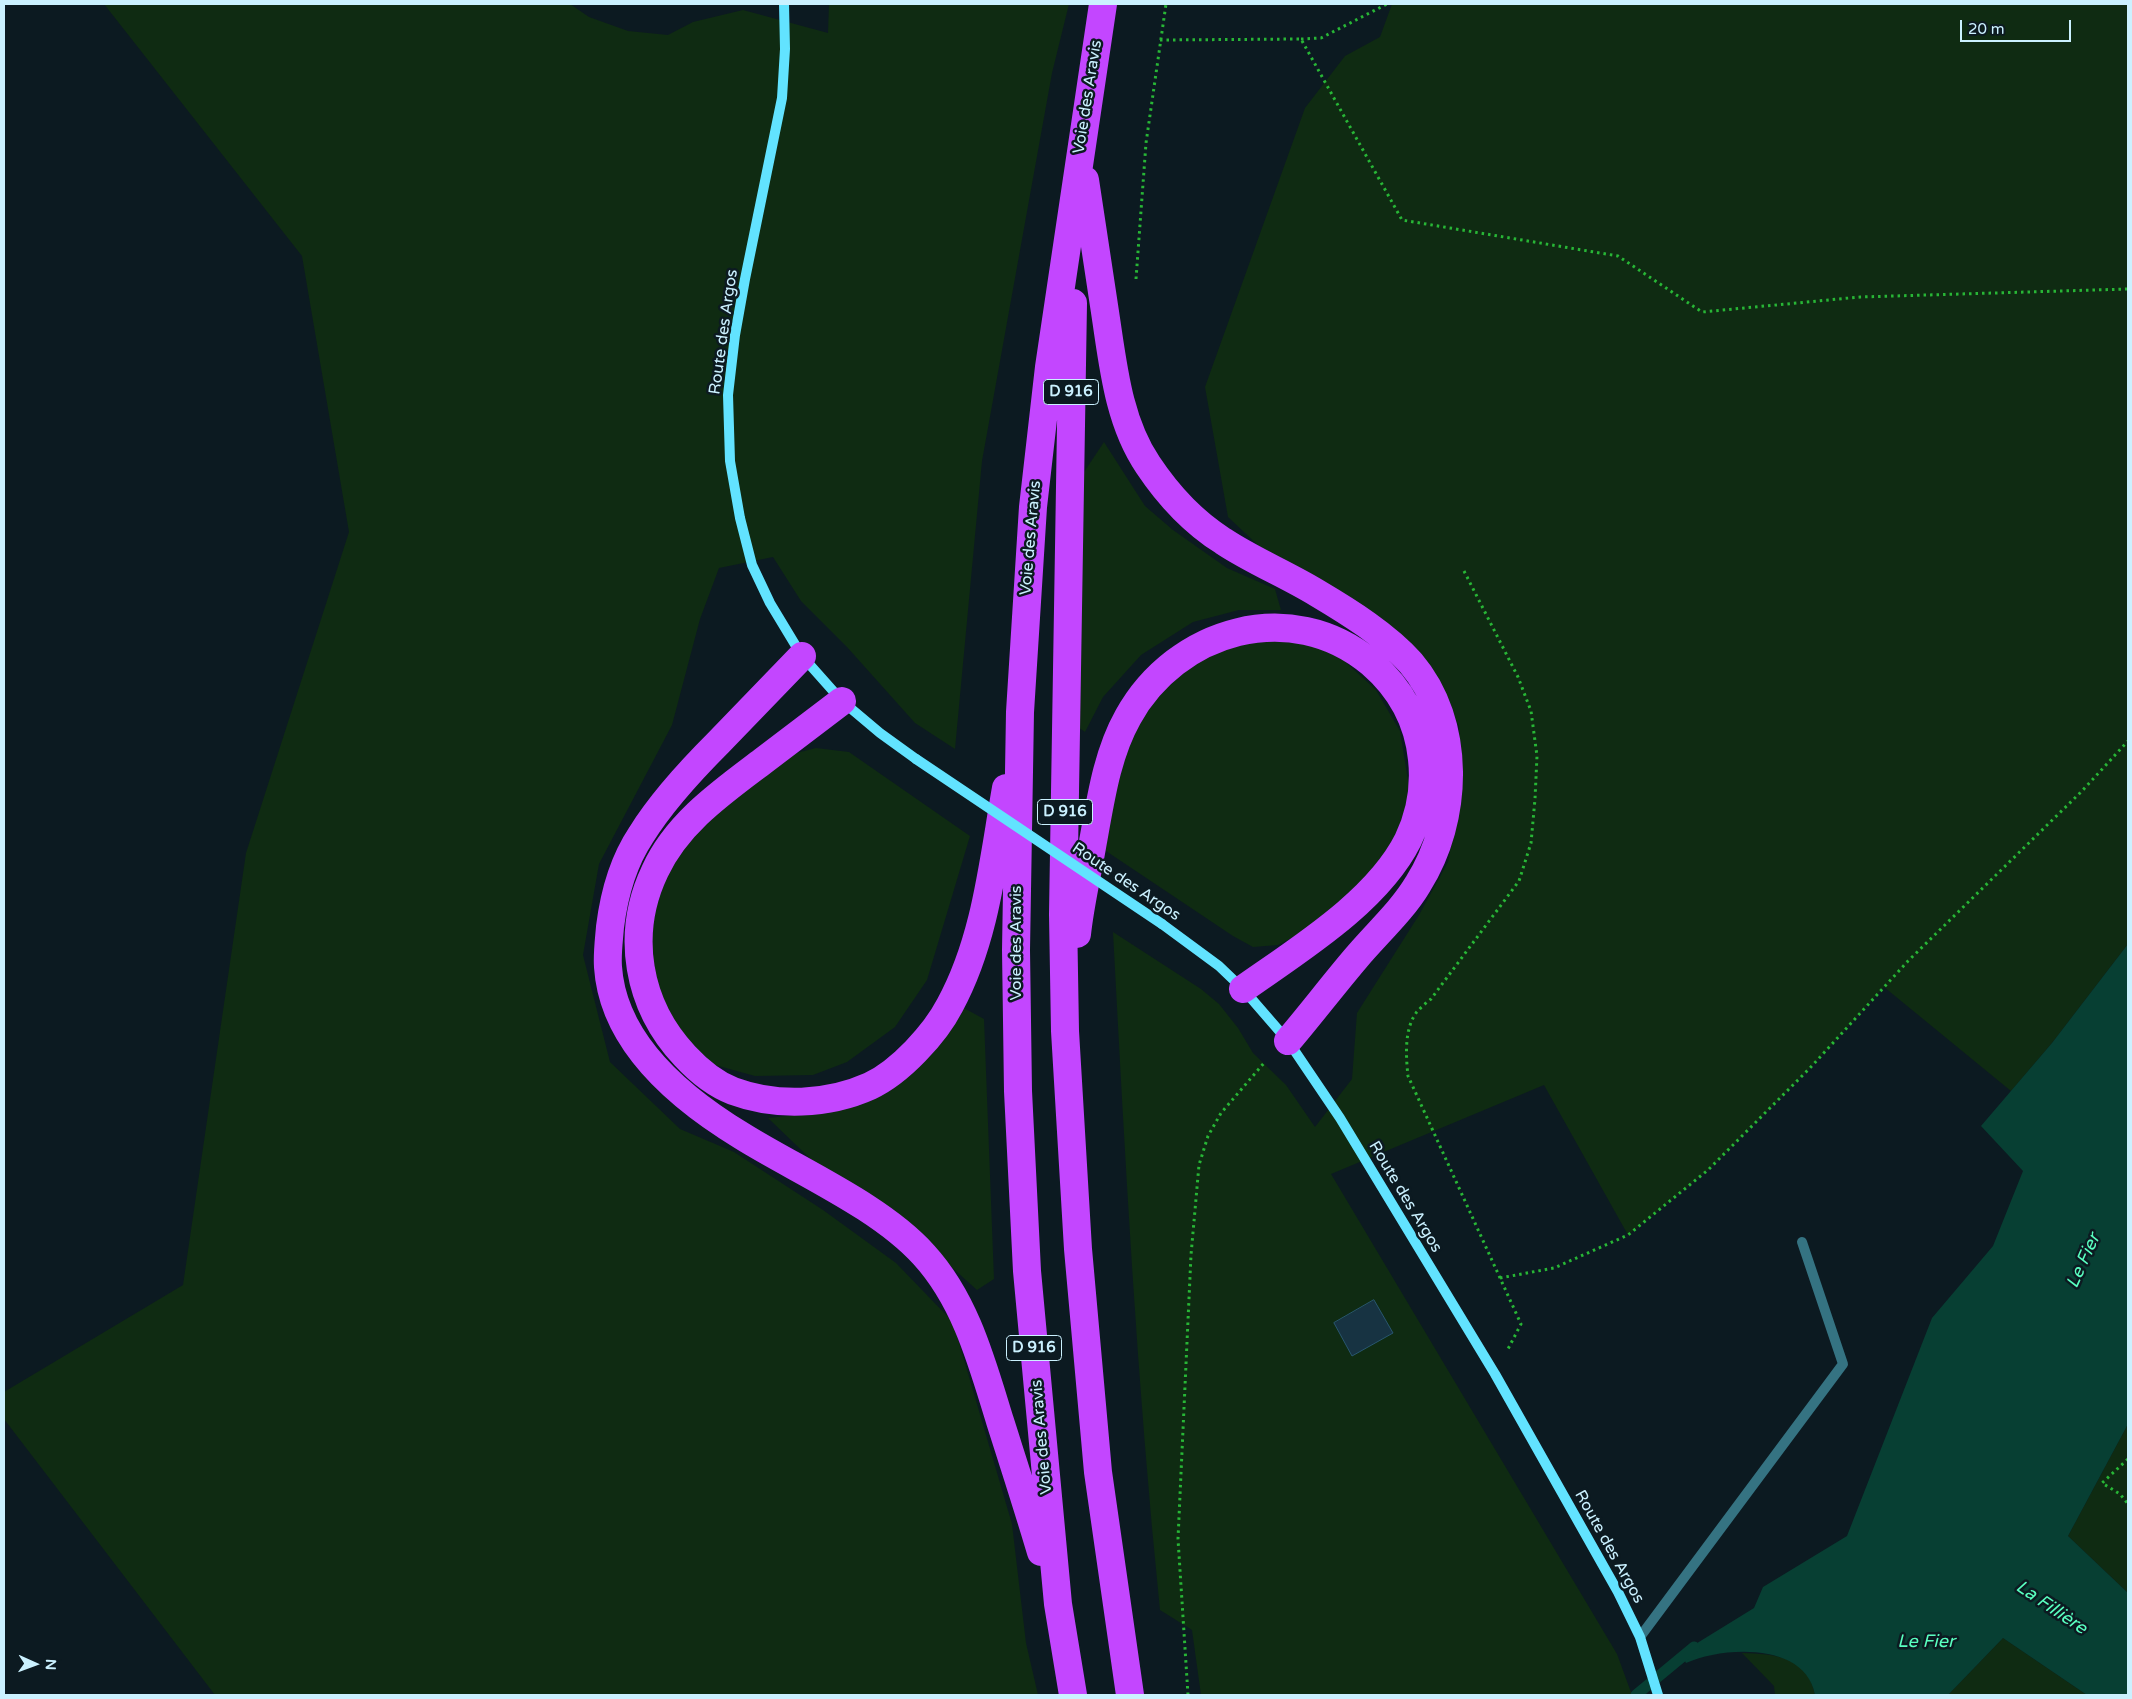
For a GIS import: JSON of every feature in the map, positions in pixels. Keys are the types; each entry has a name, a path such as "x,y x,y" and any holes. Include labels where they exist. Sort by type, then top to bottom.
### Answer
{"highway":[{"name":"Voie des Aravis","path":"1072,1695 1058,1604 1027,1271 1018,1092 1016,950 1020,712 1033,507 1049,367 1103,4"},
{"path":"1080,149 1118,387 1132,434 1148,464 1178,504 1222,541 1316,592 1397,650 1423,680 1435,700 1442,720 1447,745 1449,776 1440,834 1430,862 1418,886 1288,1041"},
{"name":"Voie des Aravis","path":"1075,190 1063,914 1065,1030 1078,1250 1098,1472 1130,1695"},
{"path":"1065,1030 1078,925 1100,806 1114,751 1128,715 1168,668 1201,645 1254,628 1289,628 1331,639 1362,656 1388,679 1400,695 1416,728 1421,746 1423,768 1421,801 1416,823 1398,858 1376,885 1323,932 1243,989"},
{"path":"802,656 695,767 655,812 639,837 619,882 612,913 608,967 612,993 626,1028 653,1065 670,1083 702,1110 741,1136 873,1213 899,1232 923,1254 940,1275 958,1306 980,1357 1058,1604"},
{"path":"842,701 703,808 679,832 654,871 641,917 639,968 644,990 664,1030 692,1063 712,1080 731,1090 753,1097 794,1102 814,1101 871,1086 902,1063 937,1026 961,982 977,937 985,906 1020,712"}],"street":[{"name":"Route des Argos","path":"784,4 785,49 782,98 735,335 728,404 730,461 740,518 752,565 770,603 802,656 842,701 880,733 916,759 1162,924 1219,966 1243,989 1288,1041 1340,1118 1495,1374 1618,1592 1640,1637 1658,1695"}],"lane":[{"path":"1640,1637 1843,1364 1802,1242"}],"path":[{"path":"1136,283 1146,143 1166,4"},
{"path":"1160,40 1321,38 1387,4"},
{"path":"1301,39 1402,220 1618,256 1702,312 1860,297 2128,288"},
{"path":"1464,571 1518,677 1531,711 1537,756 1530,843 1519,881 1431,999 1416,1013 1409,1034 1406,1055 1408,1076 1521,1324 1495,1374"},
{"path":"1500,1278 1554,1268 1628,1234 1708,1170 1810,1068 1908,961 2082,791 2128,741"},
{"path":"1188,1695 1178,1539 1191,1255 1199,1165 1208,1136 1221,1113 1247,1081 1288,1041"},
{"path":"2128,1459 2102,1483 2120,1494 2128,1504"}],"shaded area":[{"path":"104,4 570,4 589,17 628,31 668,35 693,22 743,10 828,33 829,4 1069,4 1052,73 982,461 955,749 915,723 847,647 801,601 773,557 719,568 700,619 672,725 599,864 583,955 610,1062 680,1129 734,1152 823,1210 896,1263 953,1322 1012,1524 1026,1643 1038,1695 215,1695 4,1419 4,1392 183,1285 246,853 349,532 302,256"},
{"path":"1392,4 2128,4 2128,944 2052,1043 2011,1091 1884,987 1810,1068 1708,1170 1628,1235 1544,1085 1331,1174 1617,1654 1632,1695 1201,1695 1192,1630 1160,1610 1138,1356 1113,932 1201,989 1219,1004 1238,1028 1253,1053 1286,1085 1315,1127 1352,1079 1357,1013 1419,915 1448,862 1460,801 1459,726 1423,660 1261,548 1228,517 1205,387 1305,108 1345,56 1380,37"},
{"path":"1104,442 1145,506 1173,530 1227,568 1275,589 1281,610 1239,610 1193,622 1141,655 1103,697 1085,732 1075,725 1082,475"},
{"path":"1256,634 1308,642 1340,657 1376,690 1400,731 1409,786 1401,833 1372,875 1315,926 1278,945 1253,947 1233,936 1097,845 1129,730 1164,678"},
{"path":"816,748 849,752 970,836 927,980 895,1027 847,1062 813,1075 755,1076 704,1062 652,992 650,901 673,848 777,758"},
{"path":"962,1007 984,1019 994,1279 977,1290 888,1210 820,1168 768,1118 805,1114 848,1104"},
{"path":"2128,1424 2128,1593 2068,1536"},
{"path":"2003,1638 2087,1695 1948,1695"},
{"path":"1742,1653 1777,1656 1797,1665 1805,1672 1811,1682 1815,1695 1775,1695 1774,1686"}],"water":[{"path":"2128,944 2128,1424 2068,1536 2128,1593 2128,1695 2087,1695 2003,1638 1948,1695 1815,1695 1808,1678 1796,1665 1780,1657 1761,1653 1720,1653 1686,1663 1681,1653 1754,1608 1763,1587 1847,1536 1932,1318 1993,1246 2023,1171 1981,1126 2052,1043"}],"building":[{"path":"1374,1300 1393,1333 1352,1356 1334,1323"}],"waterway":[{"path":"1636,1695 1694,1647"}],"water label":[{"name":"Le Fier","path":"2084,1261"},
{"name":"La Fillière","path":"2051,1608"},
{"name":"Le Fier","path":"1926,1642"}]}
